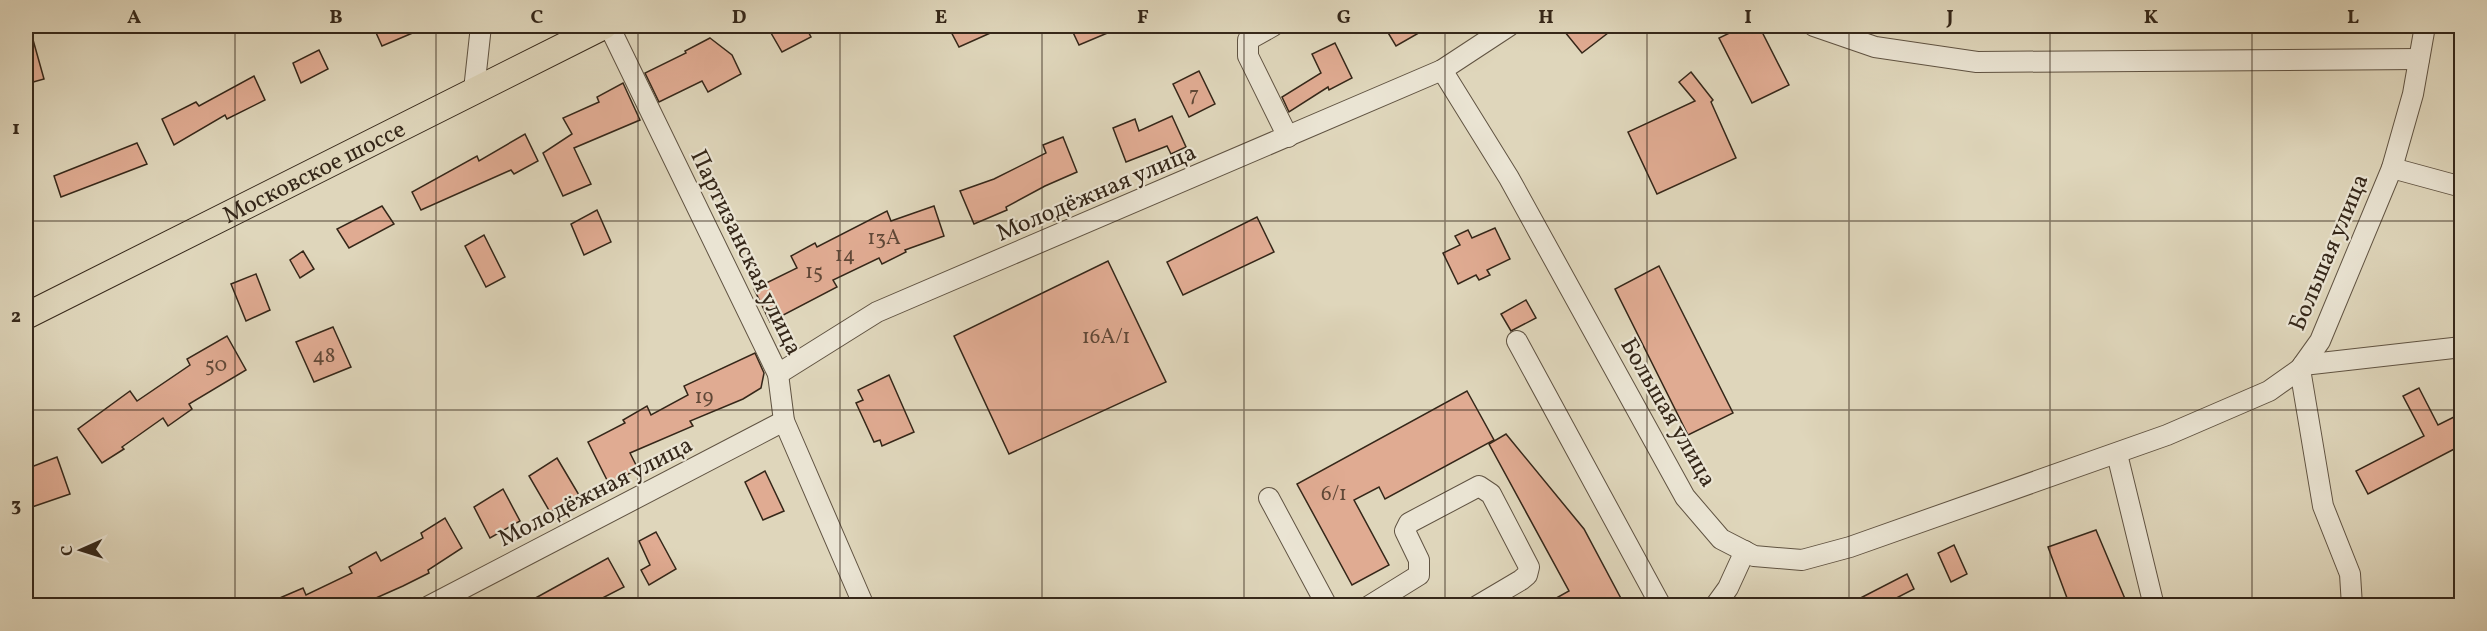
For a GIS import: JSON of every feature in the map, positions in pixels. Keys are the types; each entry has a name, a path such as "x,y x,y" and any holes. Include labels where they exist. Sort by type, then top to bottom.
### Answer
{"main road":[{"name":"Московское шоссе","path":"26,316 604,26"}],"street":[{"path":"474,90 481,26"},
{"name":"Партизанская улица","path":"609,26 778,374 784,421 864,606"},
{"path":"1273,26 1248,40 1248,56 1288,137"},
{"name":"Молодёжная улица","path":"778,374 877,312 1442,70 1509,26"},
{"path":"1814,26 1875,46 1977,62 2419,59"},
{"name":"Большая улица","path":"1442,70 1509,178 1685,497 1721,539 1754,556 1802,560 1850,547 2116,454 2269,391 2302,367 2320,341 2392,168 2413,94 2425,26"},
{"path":"2392,168 2462,187"},
{"path":"1517,341 1661,606"},
{"path":"2352,606 2350,574 2323,506 2302,367 2462,347"},
{"name":"Молодёжная улица","path":"429,606 784,421"},
{"path":"2116,454 2154,606"},
{"path":"1369,606 1419,576 1419,560 1406,531 1409,523 1479,486 1491,494 1529,567 1527,575 1521,580 1477,606"},
{"path":"1269,498 1327,606"},
{"path":"1716,606 1728,588 1745,551"}],"building":[{"path":"373,26 429,26 382,46"},
{"path":"767,26 805,26 811,37 782,52"},
{"path":"948,26 1006,26 959,47"},
{"path":"1070,26 1124,26 1079,45"},
{"path":"1384,26 1431,26 1396,46"},
{"path":"1560,26 1617,26 1582,53"},
{"path":"1744,26 1759,26 1789,85 1752,103 1719,38"},
{"path":"30,29 44,79 26,84 26,30"},
{"path":"710,38 732,55 741,74 708,92 702,81 659,102 645,73 686,53 685,51"},
{"path":"1335,43 1352,78 1329,90 1328,87 1289,112 1282,97 1321,73 1312,54"},
{"path":"319,50 328,69 301,83 293,63"},
{"path":"1199,71 1215,104 1189,117 1173,84"},
{"path":"1691,72 1713,100 1711,102 1736,158 1657,194 1628,132 1695,101 1679,82"},
{"path":"254,76 265,100 227,119 225,115 174,145 162,119 196,102 199,106"},
{"path":"623,83 640,120 574,148 591,184 563,196 543,153 572,134 563,118 599,102 597,97"},
{"path":"1172,116 1186,147 1171,154 1167,146 1126,162 1113,128 1135,119 1139,131"},
{"path":"525,134 538,161 514,174 511,170 421,210 412,192 477,156 479,161"},
{"path":"1063,137 1077,172 1006,207 1007,210 974,224 960,191 994,179 1046,153 1043,145"},
{"path":"137,143 147,164 61,197 54,176"},
{"path":"382,206 394,224 349,248 337,229"},
{"path":"934,206 944,236 905,250 906,252 882,264 879,258 833,280 837,287 770,322 754,289 797,268 791,256 815,243 817,247 887,211 891,221"},
{"path":"597,210 611,242 584,255 571,224"},
{"path":"1257,217 1274,252 1183,295 1167,262"},
{"path":"1495,228 1510,259 1487,270 1490,275 1479,280 1476,275 1458,284 1443,253 1460,245 1455,236 1468,230 1472,238"},
{"path":"484,235 505,277 486,287 465,246"},
{"path":"303,251 314,269 300,278 290,260"},
{"path":"1108,261 1166,382 1009,454 954,336"},
{"path":"1659,266 1733,413 1688,435 1615,289"},
{"path":"256,274 270,310 246,321 231,284"},
{"path":"1526,300 1536,318 1511,331 1501,314"},
{"path":"333,327 351,367 314,382 296,342"},
{"path":"227,336 246,370 189,404 192,409 168,426 163,418 102,463 78,429 130,391 137,401 190,365 187,359"},
{"path":"755,353 764,373 761,388 743,399 690,421 693,426 630,453 638,469 609,484 588,442 625,423 623,420 647,406 651,415 688,395 684,386"},
{"path":"889,375 914,432 882,446 880,440 874,442 856,403 863,400 858,390"},
{"path":"2419,388 2438,425 2462,413 2462,445 2368,494 2356,471 2424,436 2403,396"},
{"path":"1467,391 1494,440 1385,499 1379,487 1354,500 1389,565 1352,585 1297,484"},
{"path":"1506,434 1584,529 1625,606 1542,606 1569,591 1489,444"},
{"path":"57,457 70,494 32,507 26,489 26,469"},
{"path":"557,458 579,495 550,512 529,476"},
{"path":"765,471 784,511 763,520 745,482"},
{"path":"503,489 520,521 490,538 474,507"},
{"path":"445,518 462,548 428,570 429,573 403,586 358,606 261,606 303,588 306,595 352,573 349,567 376,552 381,561 423,538 421,533"},
{"path":"2096,530 2128,606 2070,606 2048,547"},
{"path":"656,532 676,569 649,585 641,570 650,565 639,541"},
{"path":"1954,545 1967,574 1951,582 1938,553"},
{"path":"608,558 624,587 587,606 521,606"},
{"path":"1907,574 1914,589 1881,606 1845,606"}]}
